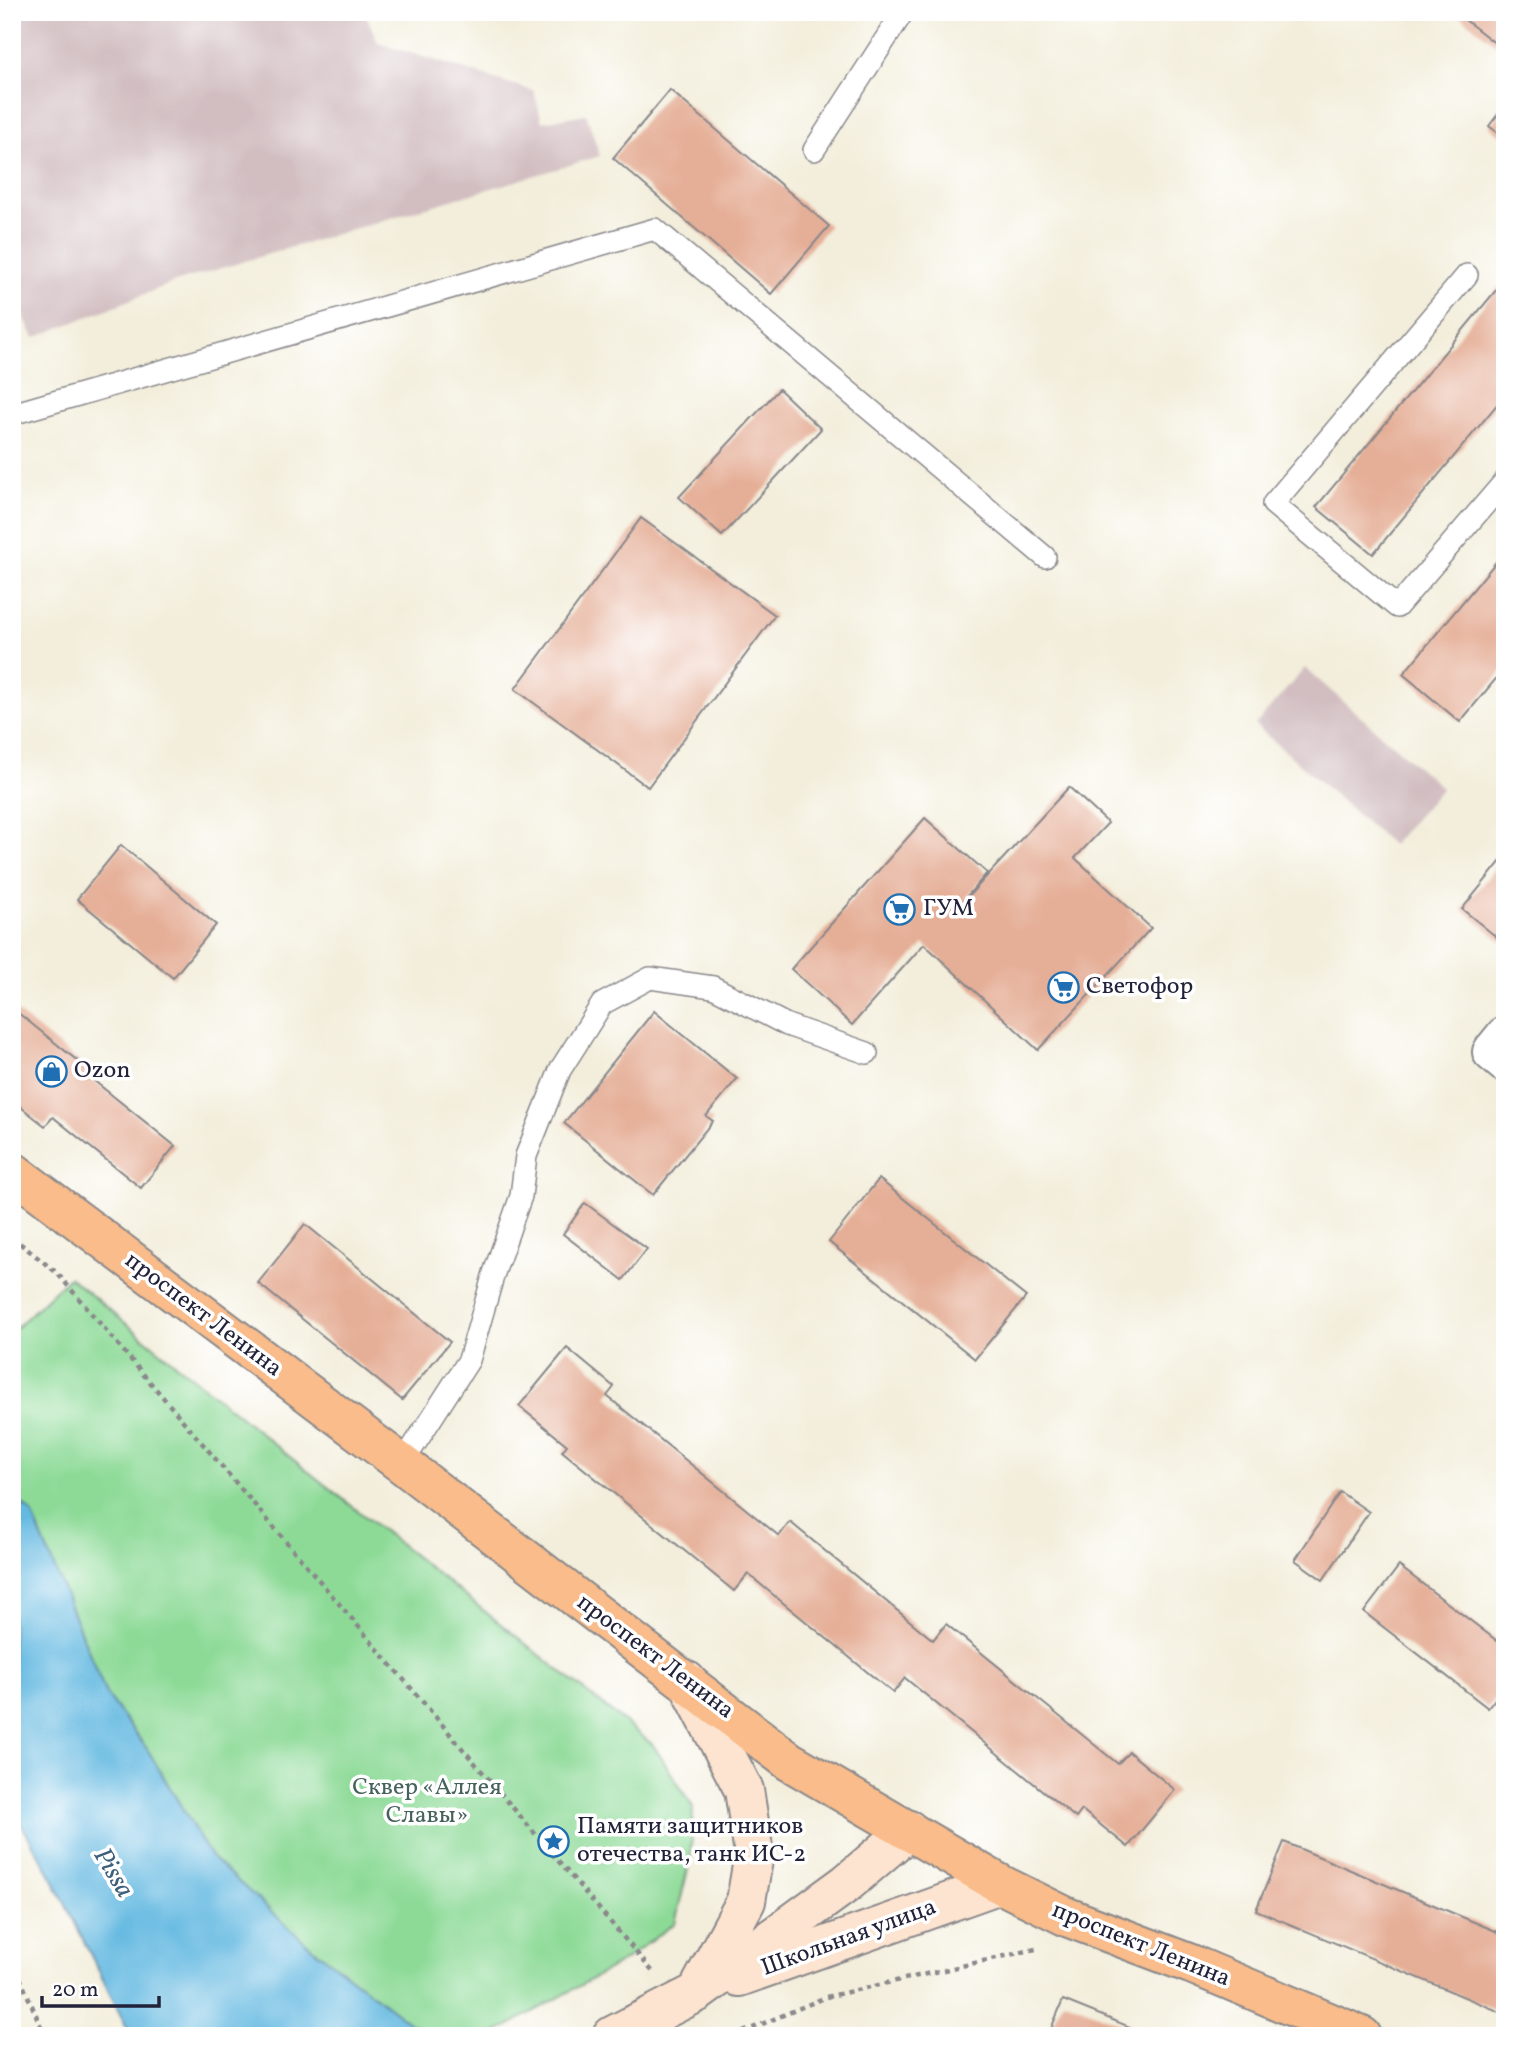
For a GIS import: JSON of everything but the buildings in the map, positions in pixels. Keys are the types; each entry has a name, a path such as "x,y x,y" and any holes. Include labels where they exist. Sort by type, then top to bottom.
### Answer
{"main road":[{"name":"проспект Ленина","path":"12,1171 402,1464 789,1761 1000,1884 1067,1917 1191,1964 1362,2036"},
{"name":"Школьная улица","path":"683,1999 746,1901 754,1854 744,1790 687,1681"},
{"name":"Школьная улица","path":"612,2036 683,1999 848,1884 909,1830"},
{"name":"Школьная улица","path":"683,1999 1000,1884"}],"lane":[{"path":"814,150 903,12"},
{"path":"12,414 655,229 1045,557"},
{"path":"1467,275 1273,504 1397,607 1505,481"},
{"path":"402,1464 470,1360 494,1273 521,1196 526,1156 560,1070 602,1004 650,978 713,987 787,1025 867,1053"}],"path":[{"path":"12,1237 57,1273 652,1968 683,1999"},
{"path":"734,2036 826,1997 1045,1947 1067,1917"},
{"path":"12,1959 46,2036"}],"shaded area":[{"path":"12,12 365,12 378,43 534,91 542,122 586,114 600,156 178,281 34,338 12,291"},
{"path":"1305,668 1442,788 1392,845 1255,725"}],"green space":[{"name":"Сквер «Аллея Славы»","path":"69,1277 290,1457 653,1745 693,1807 691,1856 675,1923 624,1961 490,2036 426,2036 305,1942 211,1857 147,1749 106,1694 32,1513 12,1495 12,1332"}],"water":[{"name":"Pissa","path":"12,1495 32,1513 106,1694 147,1749 211,1857 305,1942 427,2036 131,2036 53,1879 12,1808"}],"place":[{"name":"ГУМ","path":"900,909"},
{"name":"Светофор","path":"1063,987"},
{"name":"Ozon","path":"51,1071"},
{"name":"Памяти защитников отечества, танк ИС-2","path":"554,1841"}]}
